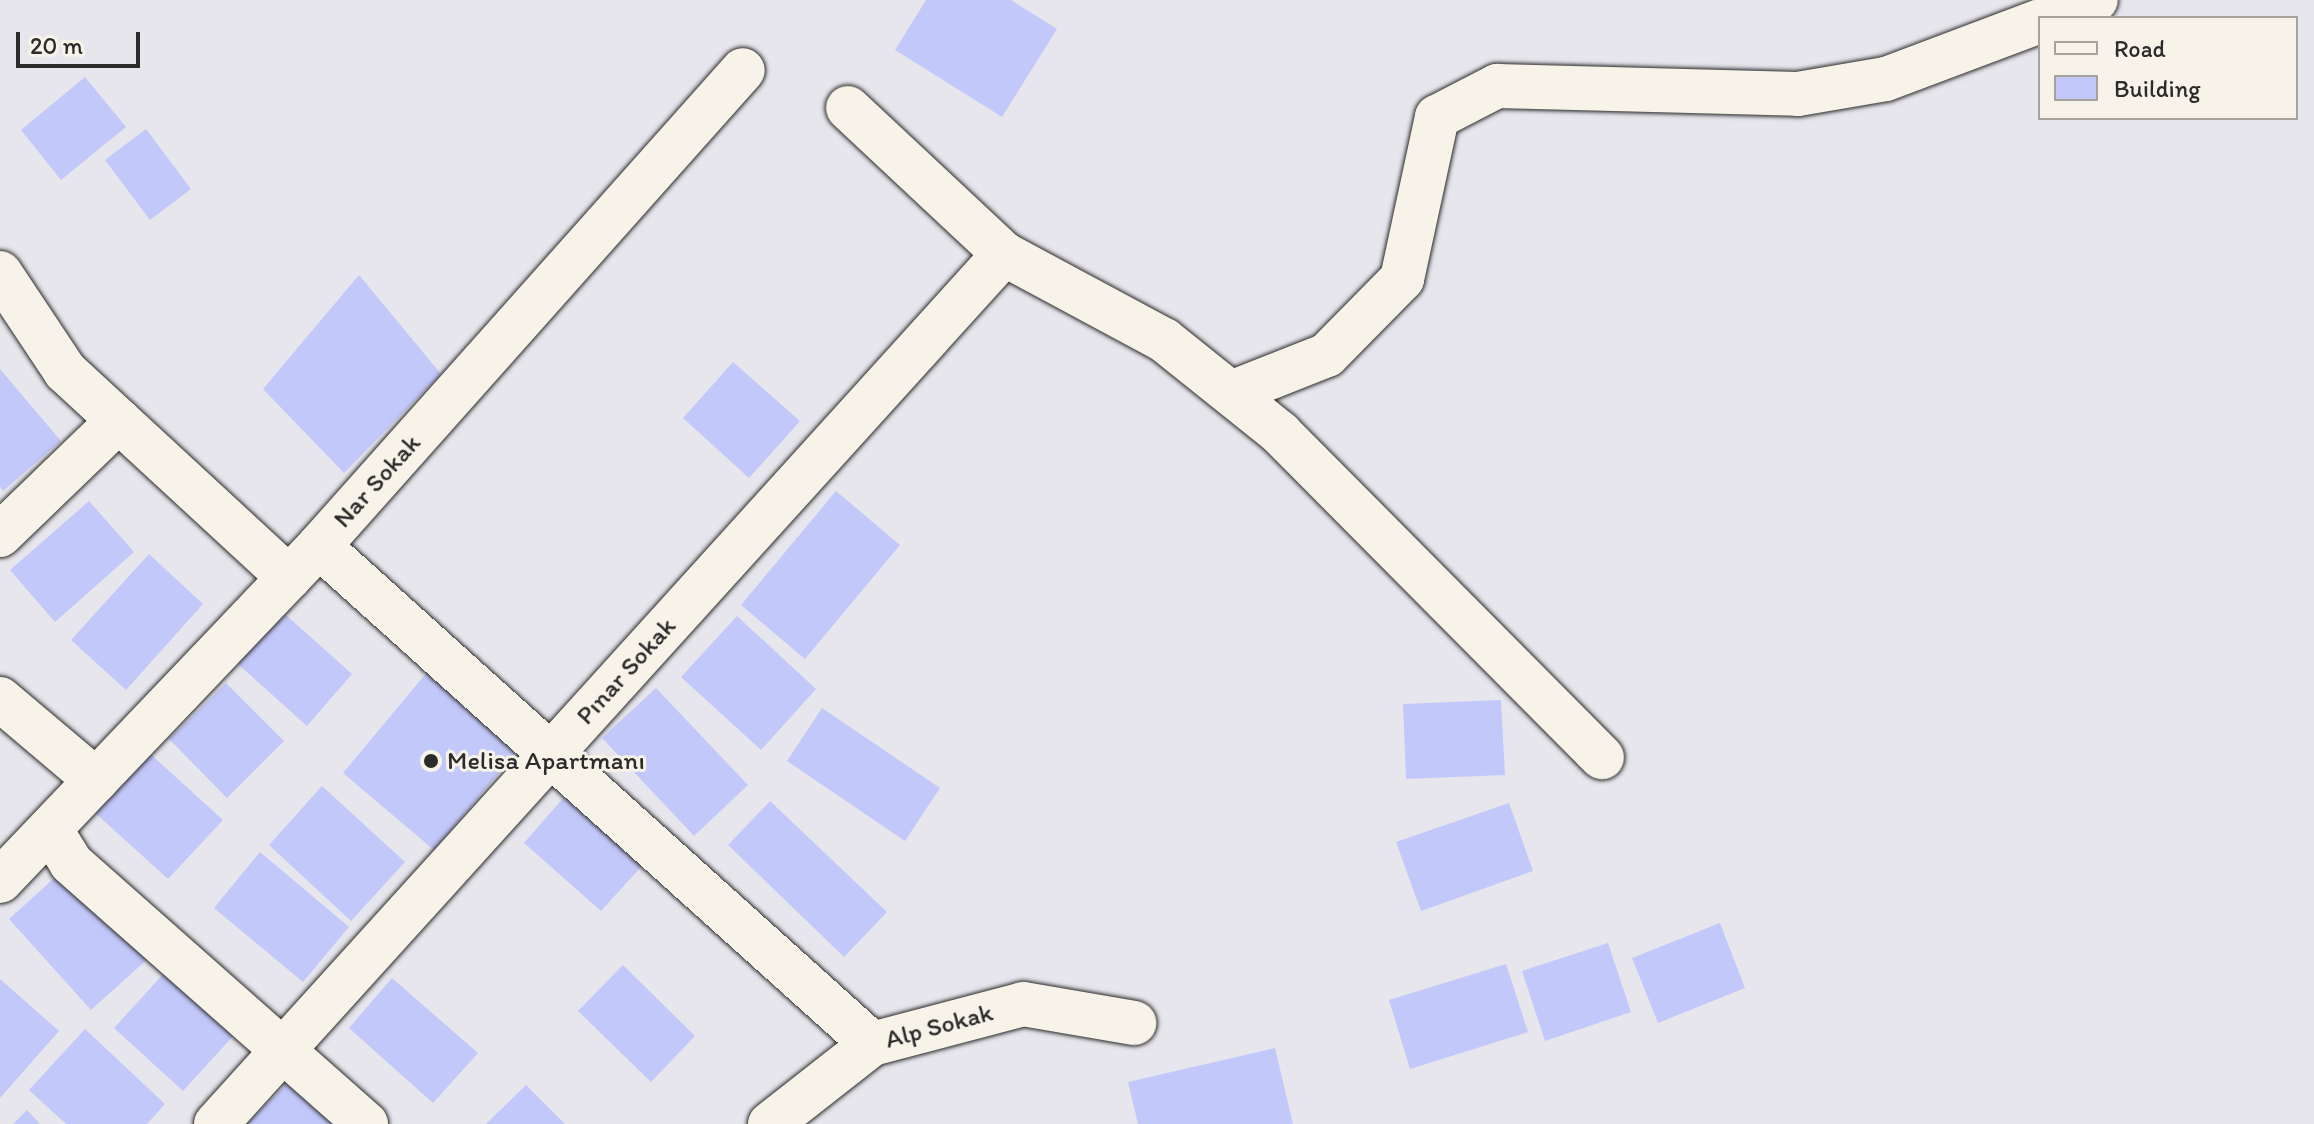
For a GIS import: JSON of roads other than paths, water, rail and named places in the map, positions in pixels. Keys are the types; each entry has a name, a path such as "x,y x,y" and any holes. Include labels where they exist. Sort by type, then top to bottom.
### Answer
{"street":[{"path":"2053,16 2096,0"},
{"path":"1231,393 1327,355 1402,279 1437,117 1497,86 1798,94 1886,79 2038,22"},
{"name":"Nar Sokak","path":"0,881 319,546 743,70"},
{"path":"848,108 1004,254 1164,340 1280,433 1602,757"},
{"name":"Pınar Sokak","path":"216,1124 1004,254"},
{"path":"0,273 65,371 289,578"},
{"path":"0,535 119,420"},
{"path":"319,546 872,1044"},
{"path":"0,699 96,780"},
{"path":"50,829 71,863 284,1048 366,1124"},
{"name":"Alp Sokak","path":"770,1124 872,1044 1023,1004 1134,1023"}],"place":[{"name":"Melisa Apartmanı","path":"431,761"}]}
